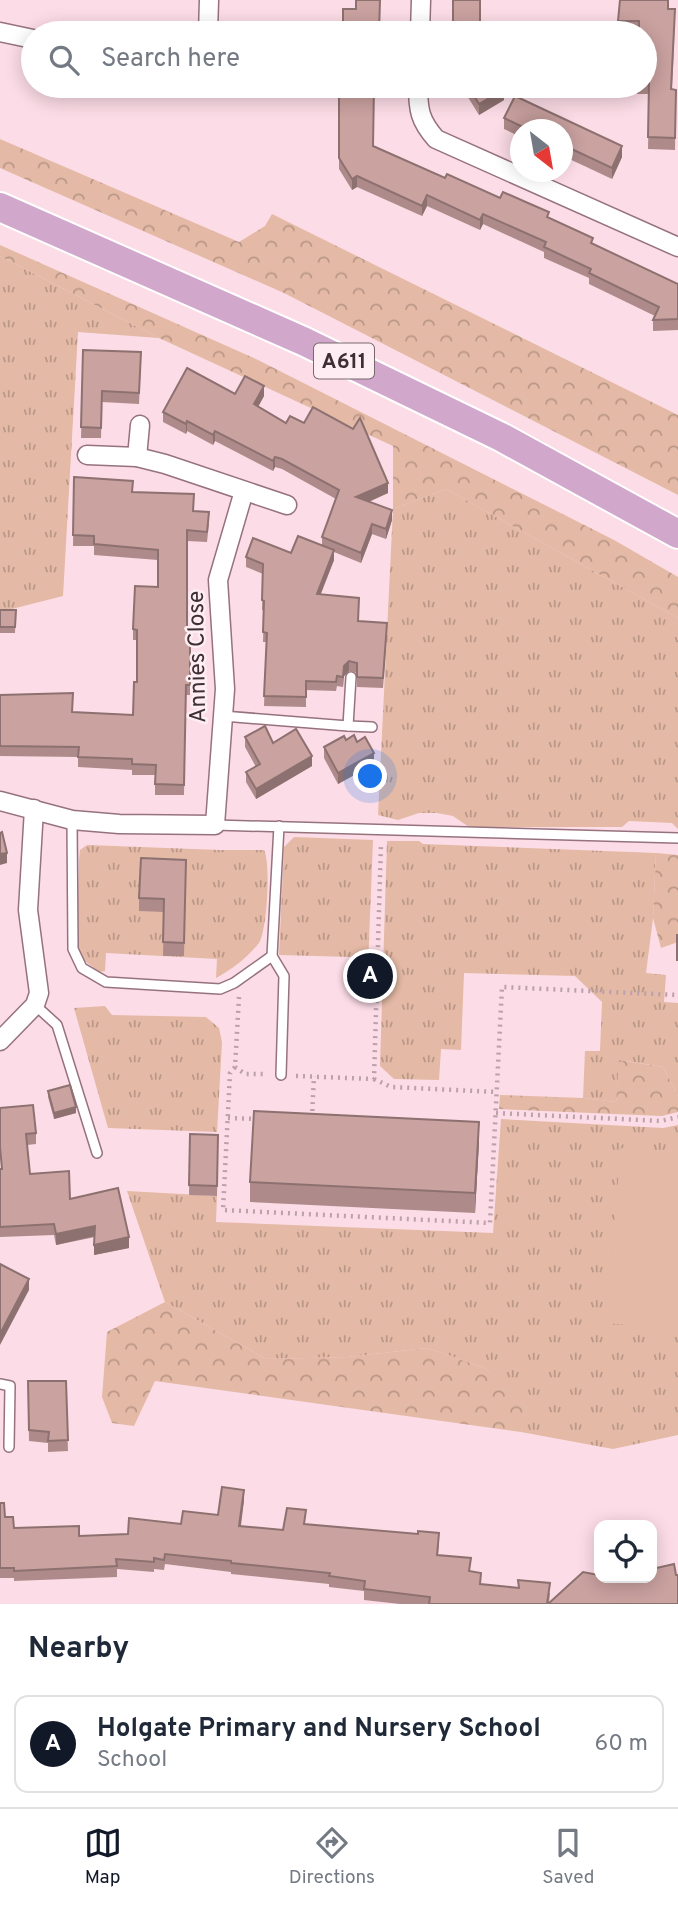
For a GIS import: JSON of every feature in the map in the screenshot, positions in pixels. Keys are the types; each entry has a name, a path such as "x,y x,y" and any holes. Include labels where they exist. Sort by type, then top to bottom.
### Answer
{"main road":[{"name":"A611","path":"0,206 340,359 500,437 678,534"}],"street":[{"path":"208,21 209,0"},
{"path":"420,21 421,0"},
{"path":"0,32 21,36"},
{"path":"418,98 423,124 436,139 678,247"},
{"path":"137,457 140,425"},
{"path":"87,455 137,457 287,505"},
{"name":"Annies Close","path":"215,825 225,689 218,580 244,491"},
{"path":"0,802 72,820 119,824 215,825"},
{"path":"0,1041 36,1005 39,993 28,910 34,809"}],"lane":[{"path":"348,726 351,677"},
{"path":"223,716 372,727"},
{"path":"72,820 73,948 82,968 106,982 220,989 272,956"},
{"path":"215,825 678,838"},
{"path":"279,826 272,956 284,976 281,1075"},
{"path":"36,1005 57,1025 97,1153"},
{"path":"0,1384 10,1386 9,1447"}],"path":[{"path":"374,1079 381,829"},
{"path":"239,996 235,1067 230,1073 223,1210 490,1223 502,987 678,995"},
{"path":"235,1067 245,1073 374,1079 391,1087 496,1092"},
{"path":"300,1121 312,1122 314,1076"},
{"path":"496,1113 661,1121 678,1117"},
{"path":"228,1118 264,1119"}],"green space":[{"path":"0,139 239,242 265,226 272,214 678,415 678,495 284,293 0,168"},
{"path":"0,245 256,359 614,540 678,577 678,618 446,489 393,509 393,446 159,338 0,256"},
{"path":"0,256 159,338 78,332 63,596 0,612"},
{"path":"446,489 678,618 678,829 672,823 629,821 622,827 469,827 453,816 437,813 419,813 398,820 378,815 393,509"},
{"path":"294,837 373,840 368,967 352,966 351,957 279,955 284,847"},
{"path":"387,841 656,853 653,918 646,973 666,975 664,1002 678,1003 678,1096 663,1067 620,1060 616,1102 583,1098 585,1051 600,1051 602,1002 575,976 464,973 461,1050 441,1049 439,1080 394,1079 380,1066"},
{"path":"87,845 264,850 267,897 259,943 239,963 216,978 217,959 106,953 105,971 99,972 85,961 77,947 79,860 80,850"},
{"path":"656,853 678,855 678,942 661,948 653,918"},
{"path":"105,1006 112,1015 206,1017 219,1028 222,1042 217,1132 108,1128 74,1008"},
{"path":"619,1060 663,1067 678,1096 678,1112 662,1116 499,1109 500,1095 616,1102"},
{"path":"501,1119 663,1128 678,1125 678,1435 613,1449 521,1432 525,1403 485,1368 427,1348 348,1357 266,1359 165,1302 127,1191 217,1196 216,1222 493,1233"},
{"path":"621,1148 678,1153 678,1329 605,1323"},
{"path":"165,1302 266,1359 348,1357 427,1348 485,1368 526,1403 521,1432 155,1381 134,1426 112,1423 102,1397 107,1332"}],"building":[{"path":"356,0 380,0 379,21 343,21 343,9 356,9"},
{"path":"453,0 480,0 480,21 453,21"},
{"path":"620,0 668,0 668,9 675,9 671,89 676,90 675,138 648,137 649,98 657,98 657,21 618,21"},
{"path":"339,98 374,98 373,146 445,178 447,174 500,198 503,192 549,212 547,217 593,238 591,243 678,284 678,319 653,320 659,307 589,273 591,269 544,247 546,242 483,214 480,220 427,195 422,206 357,176 352,179 339,158"},
{"path":"475,98 489,98 479,104"},
{"path":"514,98 564,119 510,119 504,118"},
{"path":"573,123 622,146 612,168 573,150"},
{"path":"83,350 141,352 139,393 102,391 101,428 81,427"},
{"path":"187,368 235,394 245,376 264,386 254,404 286,423 290,416 304,423 313,407 353,429 360,418 388,483 356,497 392,510 386,529 372,524 361,553 322,537 339,490 282,459 275,457 273,461 215,431 213,435 163,412"},
{"path":"74,477 133,481 132,492 194,494 193,511 209,512 207,532 187,530 190,685 186,685 184,785 155,784 156,765 132,764 132,759 78,757 79,747 0,746 0,695 73,693 72,712 133,715 134,682 137,682 137,630 133,629 135,586 158,587 158,550 94,544 94,536 73,535"},
{"path":"298,536 334,550 317,594 359,598 358,621 387,623 383,678 357,677 357,663 349,661 344,666 343,677 337,676 336,682 306,681 306,697 264,696 267,633 263,632 263,564 246,557 253,538 291,553"},
{"path":"0,610 16,610 15,627 0,627"},
{"path":"265,726 273,743 296,729 312,756 256,789 246,772 260,764 245,737"},
{"path":"354,735 357,742 365,737 374,753 338,773 324,747 344,736 346,740"},
{"path":"2,832 7,853 0,854 0,833"},
{"path":"141,858 186,860 184,943 163,942 164,899 139,898"},
{"path":"70,1085 76,1107 54,1113 48,1091"},
{"path":"33,1105 36,1133 26,1134 30,1174 69,1171 70,1199 118,1188 129,1237 94,1245 95,1226 56,1234 54,1224 0,1227 0,1108"},
{"path":"254,1111 479,1122 475,1193 250,1182"},
{"path":"190,1134 218,1135 217,1186 189,1185"},
{"path":"0,1264 29,1279 0,1334"},
{"path":"28,1381 66,1381 68,1440 48,1441 49,1432 29,1430"},
{"path":"222,1487 244,1490 239,1526 283,1530 287,1508 306,1510 304,1524 418,1534 418,1531 439,1533 437,1555 471,1558 469,1571 481,1573 480,1584 519,1588 518,1580 550,1583 547,1604 429,1604 430,1597 364,1589 365,1581 329,1576 330,1573 165,1554 164,1560 154,1558 154,1562 116,1559 117,1566 14,1571 14,1568 0,1568 0,1503 4,1503 5,1517 13,1517 14,1528 79,1526 79,1536 128,1534 129,1518 181,1524 183,1511 218,1515"},
{"path":"674,1564 678,1575 678,1604 548,1604 583,1572 594,1574 594,1583 657,1583 657,1568"}],"place":[{"name":"Holgate Primary and Nursery School","path":"370,976"}]}
